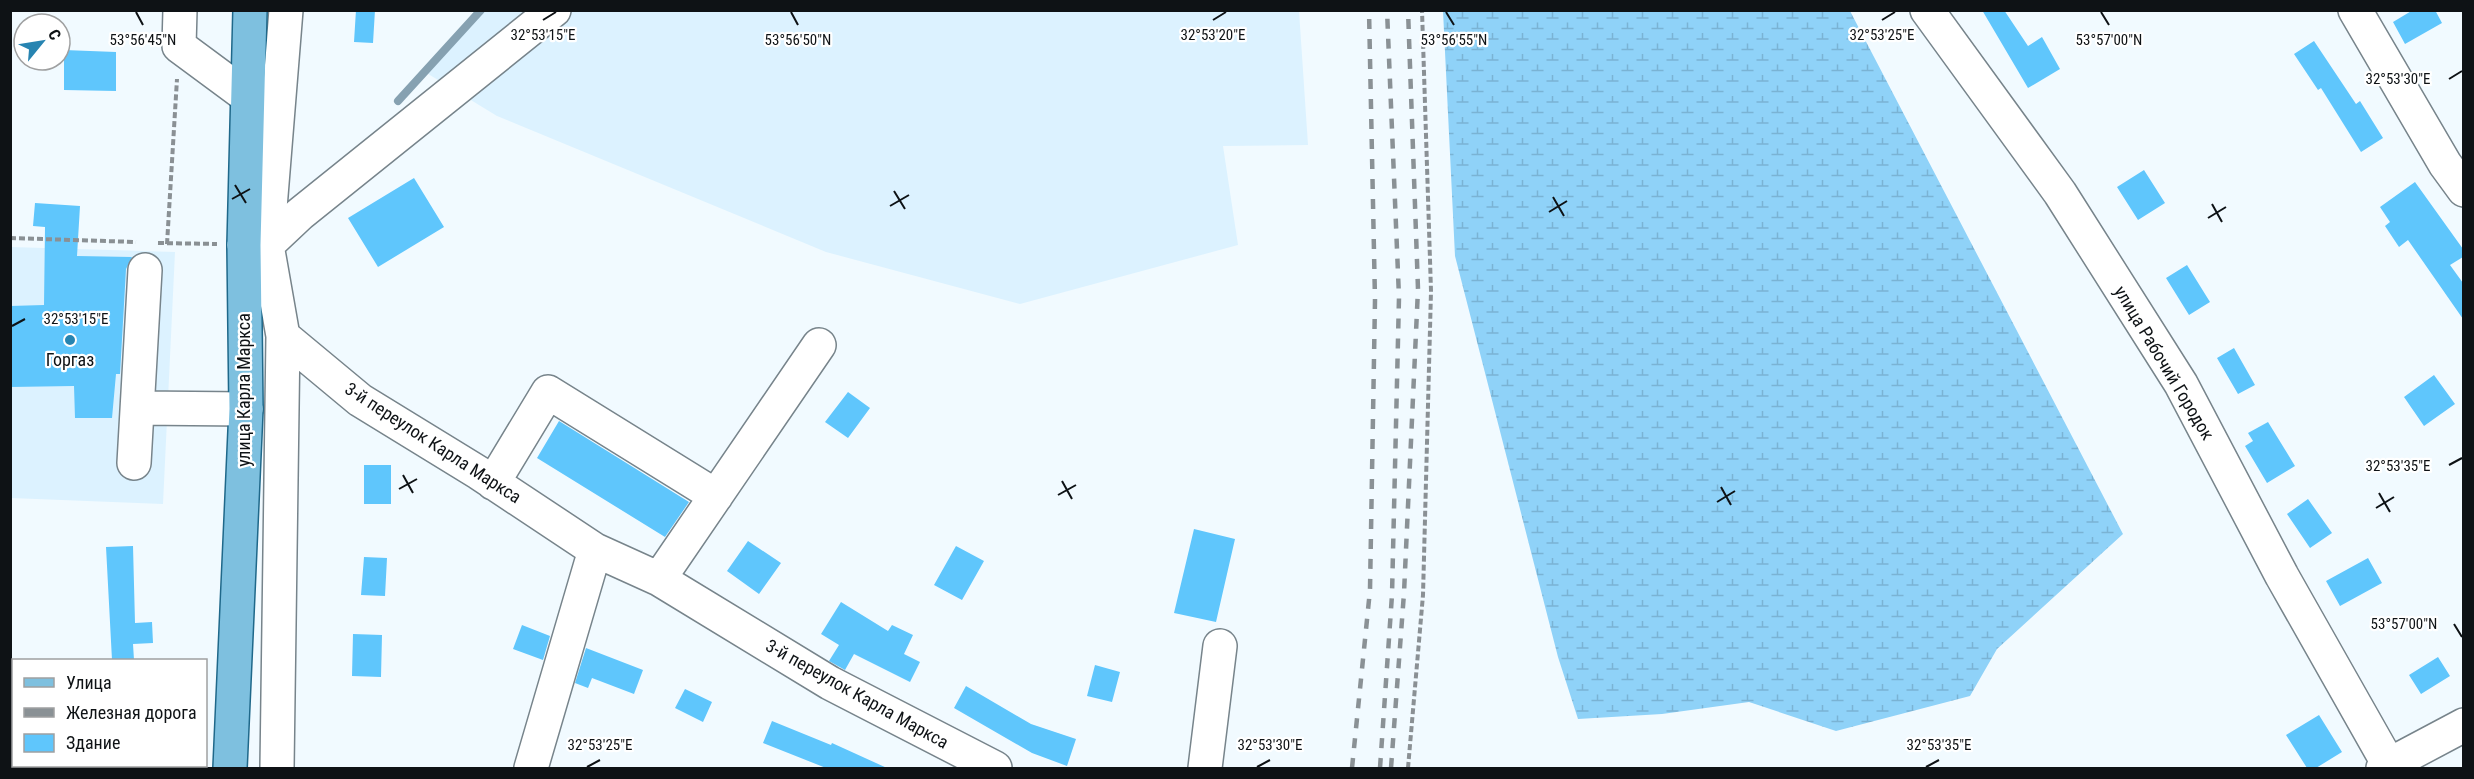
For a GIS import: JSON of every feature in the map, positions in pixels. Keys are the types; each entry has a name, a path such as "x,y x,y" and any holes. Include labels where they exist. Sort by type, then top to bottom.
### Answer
{"main road":[{"name":"улица Карла Маркса","path":"230,768 246,409 256,245 248,97 250,10"}],"street":[{"path":"180,10 179,46 248,97"},
{"path":"277,768 283,336 256,245 286,10"},
{"path":"256,245 319,199 554,10"},
{"name":"улица Рабочий Городок","path":"1927,10 2060,193 2181,384 2386,767 2463,725"},
{"path":"2355,10 2445,164 2463,190"},
{"path":"134,463 149,252"},
{"name":"3-й переулок Карла Маркса","path":"283,336 360,400 494,483 595,550 659,579 830,683 995,768"},
{"path":"659,579 819,345"},
{"path":"494,483 548,392 716,496"},
{"path":"138,408 246,409"},
{"path":"531,768 595,550"},
{"path":"1205,768 1220,646"}],"path":[{"path":"1408,768 1423,595 1431,291 1422,10"},
{"path":"167,244 179,46"},
{"path":"10,238 149,252 167,244 256,245"}],"shaded area":[{"path":"480,11 1299,11 1308,145 1223,146 1238,245 1020,304 826,252 497,116 425,72"},
{"path":"11,247 175,252 163,504 11,498"}],"green space":[{"path":"1443,11 1850,11 2123,534 1997,649 1970,696 1836,731 1749,702 1662,714 1578,719 1558,657 1455,256"}],"building":[{"path":"356,10 375,10 373,43 354,42"},
{"path":"1982,10 2004,10 2028,46 2042,37 2060,69 2028,88"},
{"path":"2413,10 2435,10 2442,23 2405,44 2393,22"},
{"path":"2314,41 2356,104 2360,101 2383,138 2361,152 2321,88 2318,90 2294,54"},
{"path":"72,50 116,52 116,91 64,90 64,72 72,72"},
{"path":"2144,170 2165,203 2138,220 2117,187"},
{"path":"414,178 444,227 378,267 348,218"},
{"path":"2415,182 2463,249 2463,257 2450,265 2463,283 2463,319 2408,240 2399,247 2385,226 2390,222 2380,207"},
{"name":"Горгаз","path":"35,203 80,206 77,256 132,257 126,269 120,374 116,374 112,418 75,418 74,386 10,387 10,306 44,305 45,227 33,226"},
{"path":"2187,265 2210,302 2189,315 2166,278"},
{"path":"2234,348 2255,385 2238,394 2217,358"},
{"path":"2434,375 2455,404 2424,426 2404,397"},
{"path":"848,392 870,408 848,438 825,422"},
{"path":"559,421 689,502 665,537 537,458"},
{"path":"2268,422 2295,466 2267,483 2245,446 2253,441 2248,433"},
{"path":"364,465 391,465 391,504 364,504"},
{"path":"2308,499 2332,533 2310,548 2287,514"},
{"path":"1194,529 1235,539 1216,622 1174,613"},
{"path":"748,541 781,563 759,594 727,571"},
{"path":"133,546 135,623 152,622 153,643 133,644 134,659 112,659 106,547"},
{"path":"956,546 984,561 962,600 934,585"},
{"path":"364,557 387,558 385,596 361,595"},
{"path":"2368,558 2382,583 2340,606 2326,581"},
{"path":"841,602 888,631 892,625 913,635 904,654 920,662 910,682 854,654 845,670 829,661 839,645 821,634"},
{"path":"522,625 550,636 543,660 513,649"},
{"path":"353,634 382,635 381,677 352,676"},
{"path":"586,648 643,670 634,694 592,678 588,688 575,683"},
{"path":"2438,657 2450,676 2421,694 2409,675"},
{"path":"1095,665 1120,672 1112,702 1087,696"},
{"path":"966,686 1031,724 1076,739 1067,766 1032,753 954,708"},
{"path":"685,689 712,702 703,722 675,708"},
{"path":"2319,715 2342,752 2316,768 2307,768 2286,735"},
{"path":"772,721 831,745 832,743 887,768 826,768 763,743"}],"waterway":[{"path":"398,101 481,10"}],"railway":[{"path":"1352,768 1370,590 1375,300 1369,10"},
{"path":"1380,768 1392,595 1399,297 1387,10"},
{"path":"1391,768 1404,593 1418,289 1408,10"}],"place":[{"name":"Горгаз","path":"70,340"}]}
